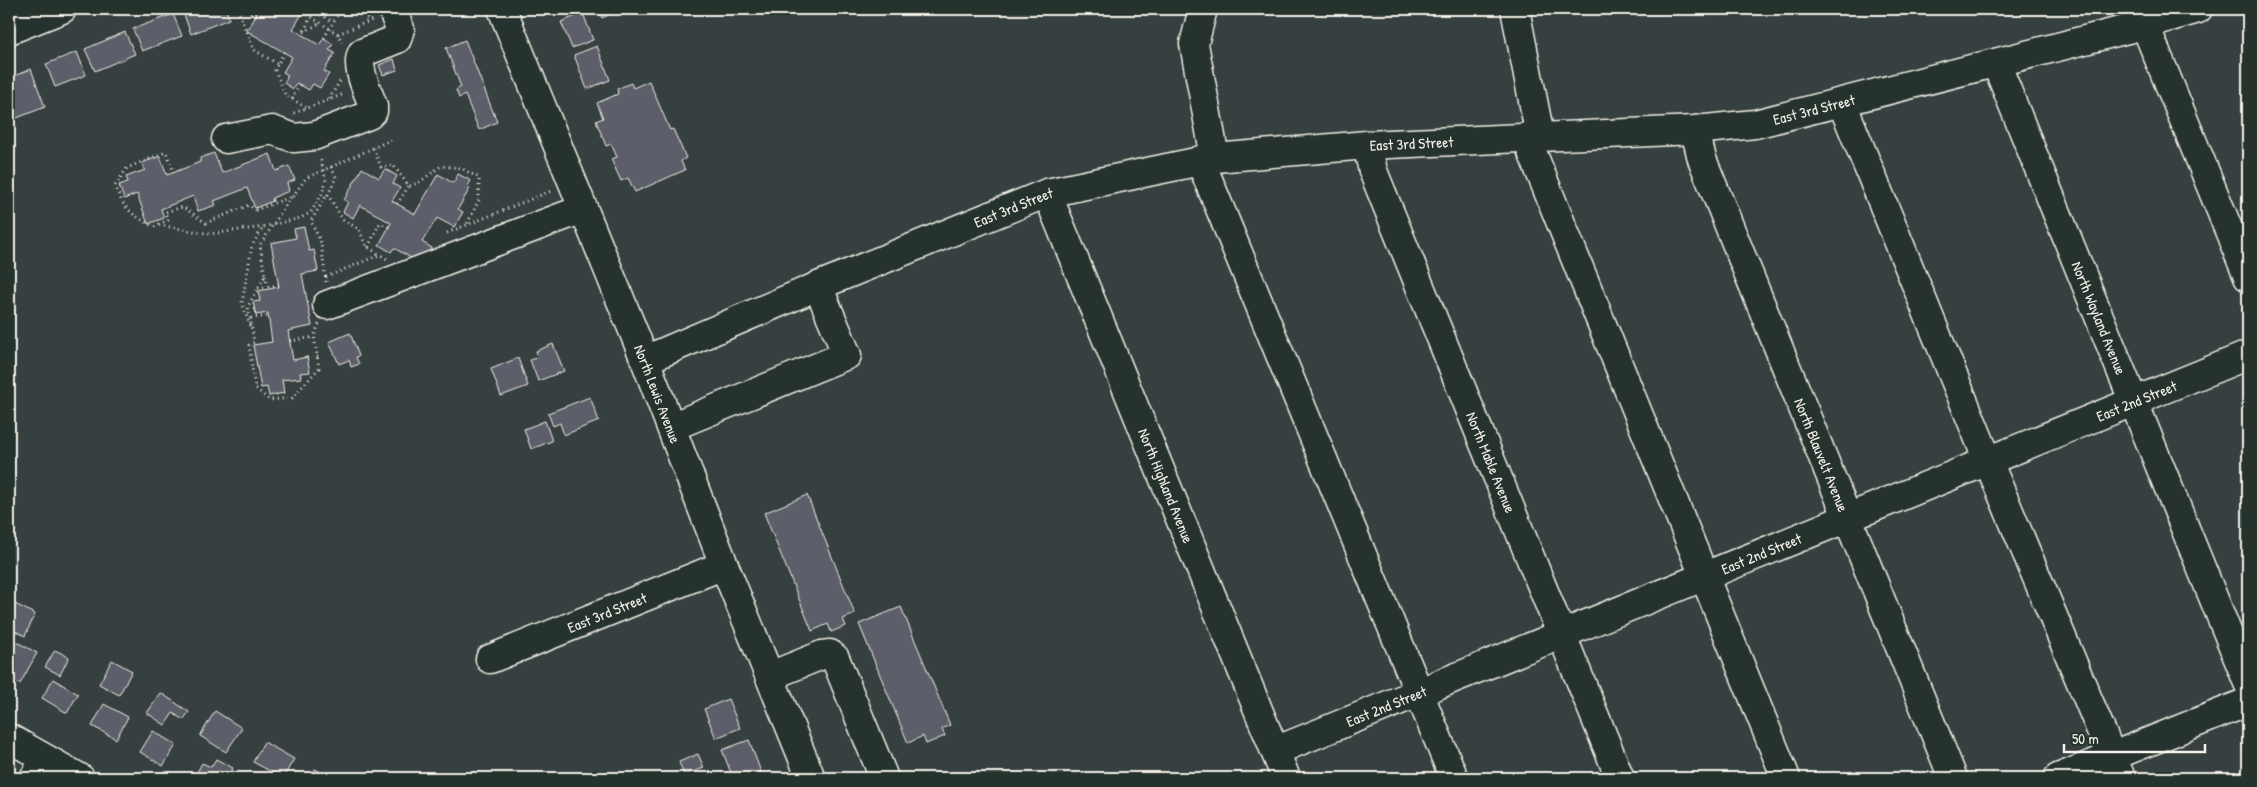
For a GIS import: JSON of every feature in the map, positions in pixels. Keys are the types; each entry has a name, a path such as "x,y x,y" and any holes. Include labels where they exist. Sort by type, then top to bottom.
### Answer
{"street":[{"path":"9,30 62,9"},
{"name":"North Lewis Avenue","path":"502,9 645,360 724,565 811,778"},
{"path":"1203,9 1194,44 1207,159 1454,778"},
{"path":"1515,9 1533,136 1703,577 1786,778"},
{"name":"East 3rd Street","path":"645,360 818,286 1047,193 1207,159 1366,145 1695,130 1755,124 1996,63 2131,21 2198,9"},
{"path":"226,139 272,130 294,138 314,136 369,115 373,110 362,73 360,57 362,53 397,39 400,29 393,10"},
{"path":"2131,21 2248,277"},
{"name":"North Wayland Avenue","path":"1996,63 2248,683"},
{"path":"1842,103 1988,462 2117,767"},
{"name":"North Blauvelt Avenue","path":"1695,130 1702,159 1953,778"},
{"name":"North Mable Avenue","path":"1366,145 1373,171 1620,778"},
{"name":"North Highland Avenue","path":"1047,193 1286,778"},
{"path":"328,305 583,210"},
{"path":"671,427 847,355 818,286"},
{"name":"East 2nd Street","path":"1275,751 2248,356"},
{"name":"East 3rd Street","path":"490,659 724,565"},
{"path":"770,676 822,655 830,654 835,658 884,778"},
{"path":"2058,778 2117,767 2248,702"},
{"path":"9,738 39,768 80,778"}],"path":[{"path":"241,9 239,13 254,50 278,64"},
{"path":"248,9 255,17"},
{"path":"324,38 341,9"},
{"path":"357,9 364,11 368,21"},
{"path":"338,34 393,10"},
{"path":"303,12 338,34 342,43"},
{"path":"316,12 333,22"},
{"path":"311,17 302,33 321,23"},
{"path":"284,52 275,70 285,94 306,108"},
{"path":"329,100 344,76"},
{"path":"292,99 300,84"},
{"path":"294,114 350,91"},
{"path":"158,225 210,234 263,227 301,218 311,212 322,194 326,181 314,136"},
{"path":"268,287 260,245 306,178 391,140"},
{"path":"373,148 381,166 393,165 408,186"},
{"path":"174,173 166,152 127,168 115,186 121,203 128,212 154,227 168,220 165,212 183,207 206,223 249,205 256,210 292,196"},
{"path":"265,276 248,306 254,336 254,342 249,345 255,388 269,400 292,398 319,368 314,337 328,305 321,243 311,221 336,177 331,166"},
{"path":"397,204 408,186 418,184 441,166 461,168 479,178 479,200 466,226"},
{"path":"328,194 343,220 359,230 368,247 410,274"},
{"path":"368,247 380,223 389,227"},
{"path":"254,336 242,303 252,246 263,227"},
{"path":"326,277 380,255"},
{"path":"258,288 279,285"},
{"path":"251,318 269,316"},
{"path":"290,341 314,337"},
{"path":"307,358 318,357"}],"building":[{"path":"182,9 226,9 229,19 191,34"},
{"path":"255,9 305,9 293,29 319,45 324,38 333,44 329,50 335,53 324,71 329,74 320,88 313,84 309,90 297,83 293,89 284,83 288,75 283,72 292,57 247,31 257,14 253,11"},
{"path":"308,9 329,9 325,15 317,10 315,13"},
{"path":"599,9 622,9 602,18"},
{"path":"583,13 593,40 572,48 561,22"},
{"path":"173,14 182,36 142,51 133,29"},
{"path":"125,32 135,54 95,71 85,49"},
{"path":"465,40 497,122 479,130 465,95 459,98 456,90 461,87 446,48"},
{"path":"597,46 610,80 587,89 574,55"},
{"path":"77,52 86,75 55,87 46,64"},
{"path":"394,59 397,70 383,75 379,65"},
{"path":"31,69 45,107 9,121 9,78"},
{"path":"649,81 670,130 673,129 686,158 681,161 685,170 635,192 628,178 621,181 611,159 617,157 611,144 606,146 596,121 603,118 597,103 618,94 617,89 631,83 633,88"},
{"path":"214,153 222,173 270,154 276,171 289,166 295,180 287,183 289,191 272,198 273,201 255,208 247,188 214,201 216,205 198,211 193,196 161,209 164,218 148,224 137,194 124,199 119,185 128,182 126,177 145,170 142,163 160,156 167,175 200,162 200,158"},
{"path":"362,168 379,178 385,169 397,176 393,184 400,188 392,201 415,214 438,174 453,183 458,174 471,181 467,187 470,188 458,209 463,212 454,227 437,218 422,242 432,248 424,261 415,256 413,259 394,248 391,252 379,245 391,223 360,205 353,218 343,212 348,202 344,200"},
{"path":"304,227 309,251 314,250 318,271 302,274 312,326 288,331 293,360 307,357 310,372 300,373 301,378 282,380 284,393 269,396 267,387 261,388 253,345 272,342 268,313 256,315 253,302 260,301 258,291 279,287 271,243 296,238 294,229"},
{"path":"350,333 359,356 356,357 359,364 351,367 349,360 339,364 329,342"},
{"path":"553,344 564,371 538,381 530,360 538,357 536,351"},
{"path":"518,358 528,386 501,396 491,369"},
{"path":"590,397 599,421 564,435 560,423 553,426 548,413"},
{"path":"545,421 552,441 531,449 524,429"},
{"path":"807,495 855,614 843,619 846,626 831,632 828,624 812,631 764,513"},
{"path":"15,604 35,614 25,636 9,628 9,617"},
{"path":"901,607 950,725 942,729 945,736 926,744 923,736 908,743 859,624"},
{"path":"15,641 37,653 20,684 9,679 9,653"},
{"path":"55,650 69,657 60,675 45,667"},
{"path":"112,660 132,671 119,695 99,684"},
{"path":"53,679 78,694 67,713 42,698"},
{"path":"161,693 189,712 183,720 173,713 165,725 147,713"},
{"path":"728,699 740,728 716,738 704,709"},
{"path":"104,704 128,717 116,739 92,726"},
{"path":"215,711 242,728 226,752 200,736"},
{"path":"153,731 176,745 163,766 140,752"},
{"path":"749,740 761,772 744,778 733,778 722,750"},
{"path":"264,742 294,759 283,778 253,762"},
{"path":"698,754 704,768 684,775 679,762"},
{"path":"216,759 233,768 227,778 194,778 202,763 211,767"},
{"path":"315,769 332,778 310,778"}]}
